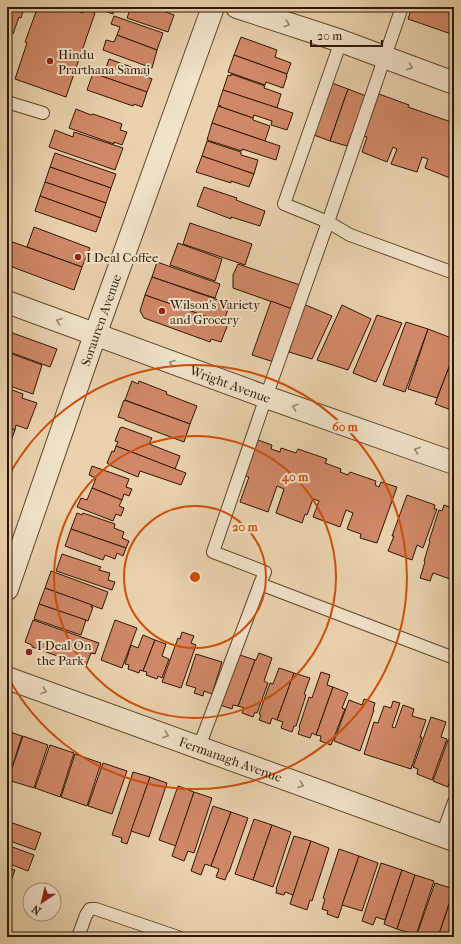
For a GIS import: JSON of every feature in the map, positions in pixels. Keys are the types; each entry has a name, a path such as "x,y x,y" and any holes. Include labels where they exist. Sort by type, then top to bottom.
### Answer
{"street":[{"name":"Sorauren Avenue","path":"7,589 95,335 213,7"},
{"path":"237,7 341,41 454,83"},
{"name":"Wright Avenue","path":"7,302 266,397 454,463"},
{"name":"Fermanagh Avenue","path":"7,678 448,838"}],"lane":[{"path":"200,747 265,572 213,552 402,7"},
{"path":"341,41 284,204 328,222 350,235 454,273"},
{"path":"7,102 43,113"},
{"path":"260,584 454,658"},
{"path":"448,838 454,802"},
{"path":"78,937 86,915 90,909 96,909 178,937"}],"building":[{"path":"7,7 24,7 21,18 19,17 13,34 7,32"},
{"name":"Hindu Prarthana Samaj","path":"32,7 76,7 75,10 83,13 87,7 94,9 93,12 95,13 66,97 15,79 27,43 25,42 37,9"},
{"path":"100,7 115,7 113,14 99,9"},
{"path":"131,7 152,7 174,15 168,32 127,18"},
{"path":"412,7 454,7 454,35 408,19"},
{"path":"114,16 163,33 157,50 117,35 120,27 111,24"},
{"path":"117,35 157,50 152,68 103,50 106,40 114,42"},
{"path":"241,37 277,50 275,57 291,63 287,74 234,55"},
{"path":"234,55 287,74 283,88 266,82 265,85 228,72"},
{"path":"109,59 148,73 147,77 152,79 147,92 103,77"},
{"path":"93,73 147,92 142,107 134,104 133,106 87,90"},
{"path":"231,74 265,86 264,88 281,94 277,108 223,90 228,75 231,76"},
{"path":"332,83 348,89 330,141 314,135"},
{"path":"348,89 366,96 347,146 330,141"},
{"path":"223,90 293,113 287,130 271,125 272,121 254,115 253,118 221,107 218,105"},
{"path":"379,94 409,105 408,107 454,123 454,165 450,178 425,168 428,159 422,157 417,172 391,164 397,149 393,147 387,162 362,152 367,137 364,136"},
{"path":"218,106 253,118 253,120 270,126 265,141 212,123"},
{"path":"76,109 122,124 120,130 127,132 122,145 114,142 114,144 69,128"},
{"path":"212,123 280,146 276,160 207,140"},
{"path":"55,130 73,137 74,132 123,148 115,170 49,147"},
{"path":"207,141 241,152 241,155 258,160 254,174 202,156"},
{"path":"55,153 116,174 111,188 50,167"},
{"path":"202,156 254,174 249,187 196,172"},
{"path":"50,167 111,188 106,203 45,182"},
{"path":"45,182 106,203 101,218 40,196"},
{"path":"204,187 237,198 236,200 265,211 260,226 231,217 231,219 197,206"},
{"path":"40,196 101,218 96,232 35,211"},
{"path":"190,223 252,244 245,265 183,244"},
{"path":"34,227 90,248 82,267 27,247"},
{"path":"7,240 82,267 74,290 7,265"},
{"path":"178,243 222,259 215,281 170,265"},
{"path":"157,262 220,284 215,298 152,277"},
{"path":"238,264 300,285 292,309 233,288 233,275"},
{"path":"152,277 230,304 223,323 145,295"},
{"path":"145,295 228,324 221,342 211,339 210,342 144,318 140,311"},
{"path":"271,301 292,309 274,362 252,355"},
{"path":"303,304 332,316 312,359 289,352"},
{"path":"342,305 371,319 348,370 317,360"},
{"path":"377,315 402,323 376,382 353,373"},
{"path":"406,322 428,329 405,392 383,385"},
{"path":"428,329 454,339 454,354 437,398 408,389"},
{"path":"7,331 57,349 50,367 7,351"},
{"path":"7,352 42,365 33,394 7,385"},
{"path":"454,354 454,411 435,404"},
{"path":"132,381 138,384 139,381 167,392 166,394 197,406 190,424 125,400"},
{"path":"7,388 23,394 22,398 37,403 27,429 16,425 15,430 7,427"},
{"path":"124,400 190,424 184,442 118,417"},
{"path":"7,427 15,430 7,451"},
{"path":"122,427 152,438 149,444 180,456 175,469 116,446 118,442 115,441 120,428"},
{"path":"258,440 272,445 271,449 280,452 281,448 296,453 298,449 327,459 325,463 341,469 340,472 348,475 350,472 376,481 375,485 379,487 381,482 397,487 377,543 360,538 361,534 347,529 353,513 346,510 340,527 313,517 319,501 313,499 307,515 305,514 302,523 276,513 284,489 277,486 268,512 240,502 249,477 245,476"},
{"path":"116,446 186,473 181,485 140,471 138,477 109,465 107,463"},
{"path":"92,466 129,479 126,487 132,489 129,496 124,494 122,500 92,488 96,478 89,475"},
{"path":"92,488 122,500 119,506 124,508 121,516 116,514 113,521 77,507 81,498 87,500"},
{"path":"407,495 435,505 434,509 437,509 423,548 417,545 412,560 388,551"},
{"path":"444,505 454,509 454,571 450,579 433,573 430,581 420,578 429,541 439,510 442,511"},
{"path":"77,513 82,515 83,513 115,524 114,528 124,532 122,538 129,541 126,548 71,529"},
{"path":"71,529 126,548 123,556 117,553 115,559 105,555 103,560 65,546"},
{"path":"62,554 101,567 99,570 110,573 108,580 115,582 112,590 56,571"},
{"path":"51,571 108,592 102,609 45,588"},
{"path":"45,588 92,605 91,607 93,607 88,621 39,604"},
{"path":"39,604 86,620 81,635 34,619"},
{"path":"33,620 99,643 95,654 91,653 86,666 32,647 32,645 25,642"},
{"path":"115,620 137,628 122,668 101,660"},
{"path":"182,632 194,636 191,643 196,645 181,688 162,682 178,638 180,639"},
{"path":"143,635 155,640 143,671 140,670 139,673 128,669 129,665 125,664 131,645 138,648"},
{"path":"155,640 166,644 162,656 169,659 162,678 158,676 157,679 146,675 147,672 143,671"},
{"path":"259,653 272,658 264,681 268,683 257,713 255,712 253,717 242,713 244,708 238,706"},
{"path":"196,654 222,662 212,694 204,691 203,696 194,693 196,688 186,685"},
{"path":"240,655 255,660 238,706 233,705 232,709 220,705"},
{"path":"279,668 294,673 277,720 272,718 270,724 259,720 261,715 259,714 270,683 273,684"},
{"path":"321,672 330,675 327,685 333,687 316,735 312,733 310,738 298,734 299,727 309,697 312,698"},
{"path":"294,673 310,678 304,694 306,695 296,726 294,726 292,732 281,728 283,722 277,720"},
{"path":"333,687 348,693 342,708 345,709 331,745 320,741 321,736 316,735"},
{"path":"364,699 375,703 360,751 334,741 349,700 362,705"},
{"path":"393,701 400,703 392,727 395,728 403,705 414,709 412,716 426,720 411,769 364,754 374,722 378,723 384,706 391,708"},
{"path":"431,717 446,722 441,737 447,739 432,780 417,774 418,769 413,767"},
{"path":"7,731 22,736 8,780 7,779"},
{"path":"23,736 48,745 34,788 8,780"},
{"path":"448,740 454,742 454,781 450,780 448,787 433,781"},
{"path":"50,745 74,753 60,797 35,788"},
{"path":"75,754 101,763 87,806 61,797"},
{"path":"103,763 127,771 112,814 88,806"},
{"path":"133,772 150,777 127,844 121,842 122,838 112,835"},
{"path":"150,777 167,783 149,837 131,831"},
{"path":"178,786 194,792 176,846 159,840"},
{"path":"194,792 212,798 194,853 188,851 184,861 172,856"},
{"path":"213,806 231,812 211,866 205,864 201,875 191,871"},
{"path":"231,812 248,818 225,880 216,877 219,869 211,866"},
{"path":"254,819 272,825 253,880 235,874"},
{"path":"7,821 41,833 35,850 7,840"},
{"path":"272,825 291,832 273,887 253,880"},
{"path":"294,836 311,841 293,895 285,892 284,895 276,893 276,889"},
{"path":"311,841 329,848 312,901 310,900 307,910 290,904"},
{"path":"7,845 34,855 28,871 7,863"},
{"path":"339,849 359,856 338,918 327,914 328,911 322,909 325,899 323,898"},
{"path":"359,856 378,863 362,911 342,905"},
{"path":"381,863 402,870 385,920 376,917 373,925 362,921"},
{"path":"7,868 15,870 8,889 7,888"},
{"path":"402,870 415,875 397,929 384,924"},
{"path":"415,875 434,881 416,935 397,929"},
{"path":"435,883 454,889 438,937 416,937"},
{"path":"454,890 453,937 438,937"}],"place":[{"name":"Hindu Prarthana Samaj","path":"50,61"},
{"name":"I Deal Coffee","path":"78,257"},
{"name":"Wilson's Variety and Grocery","path":"162,311"},
{"name":"I Deal On the Park","path":"29,652"}]}
